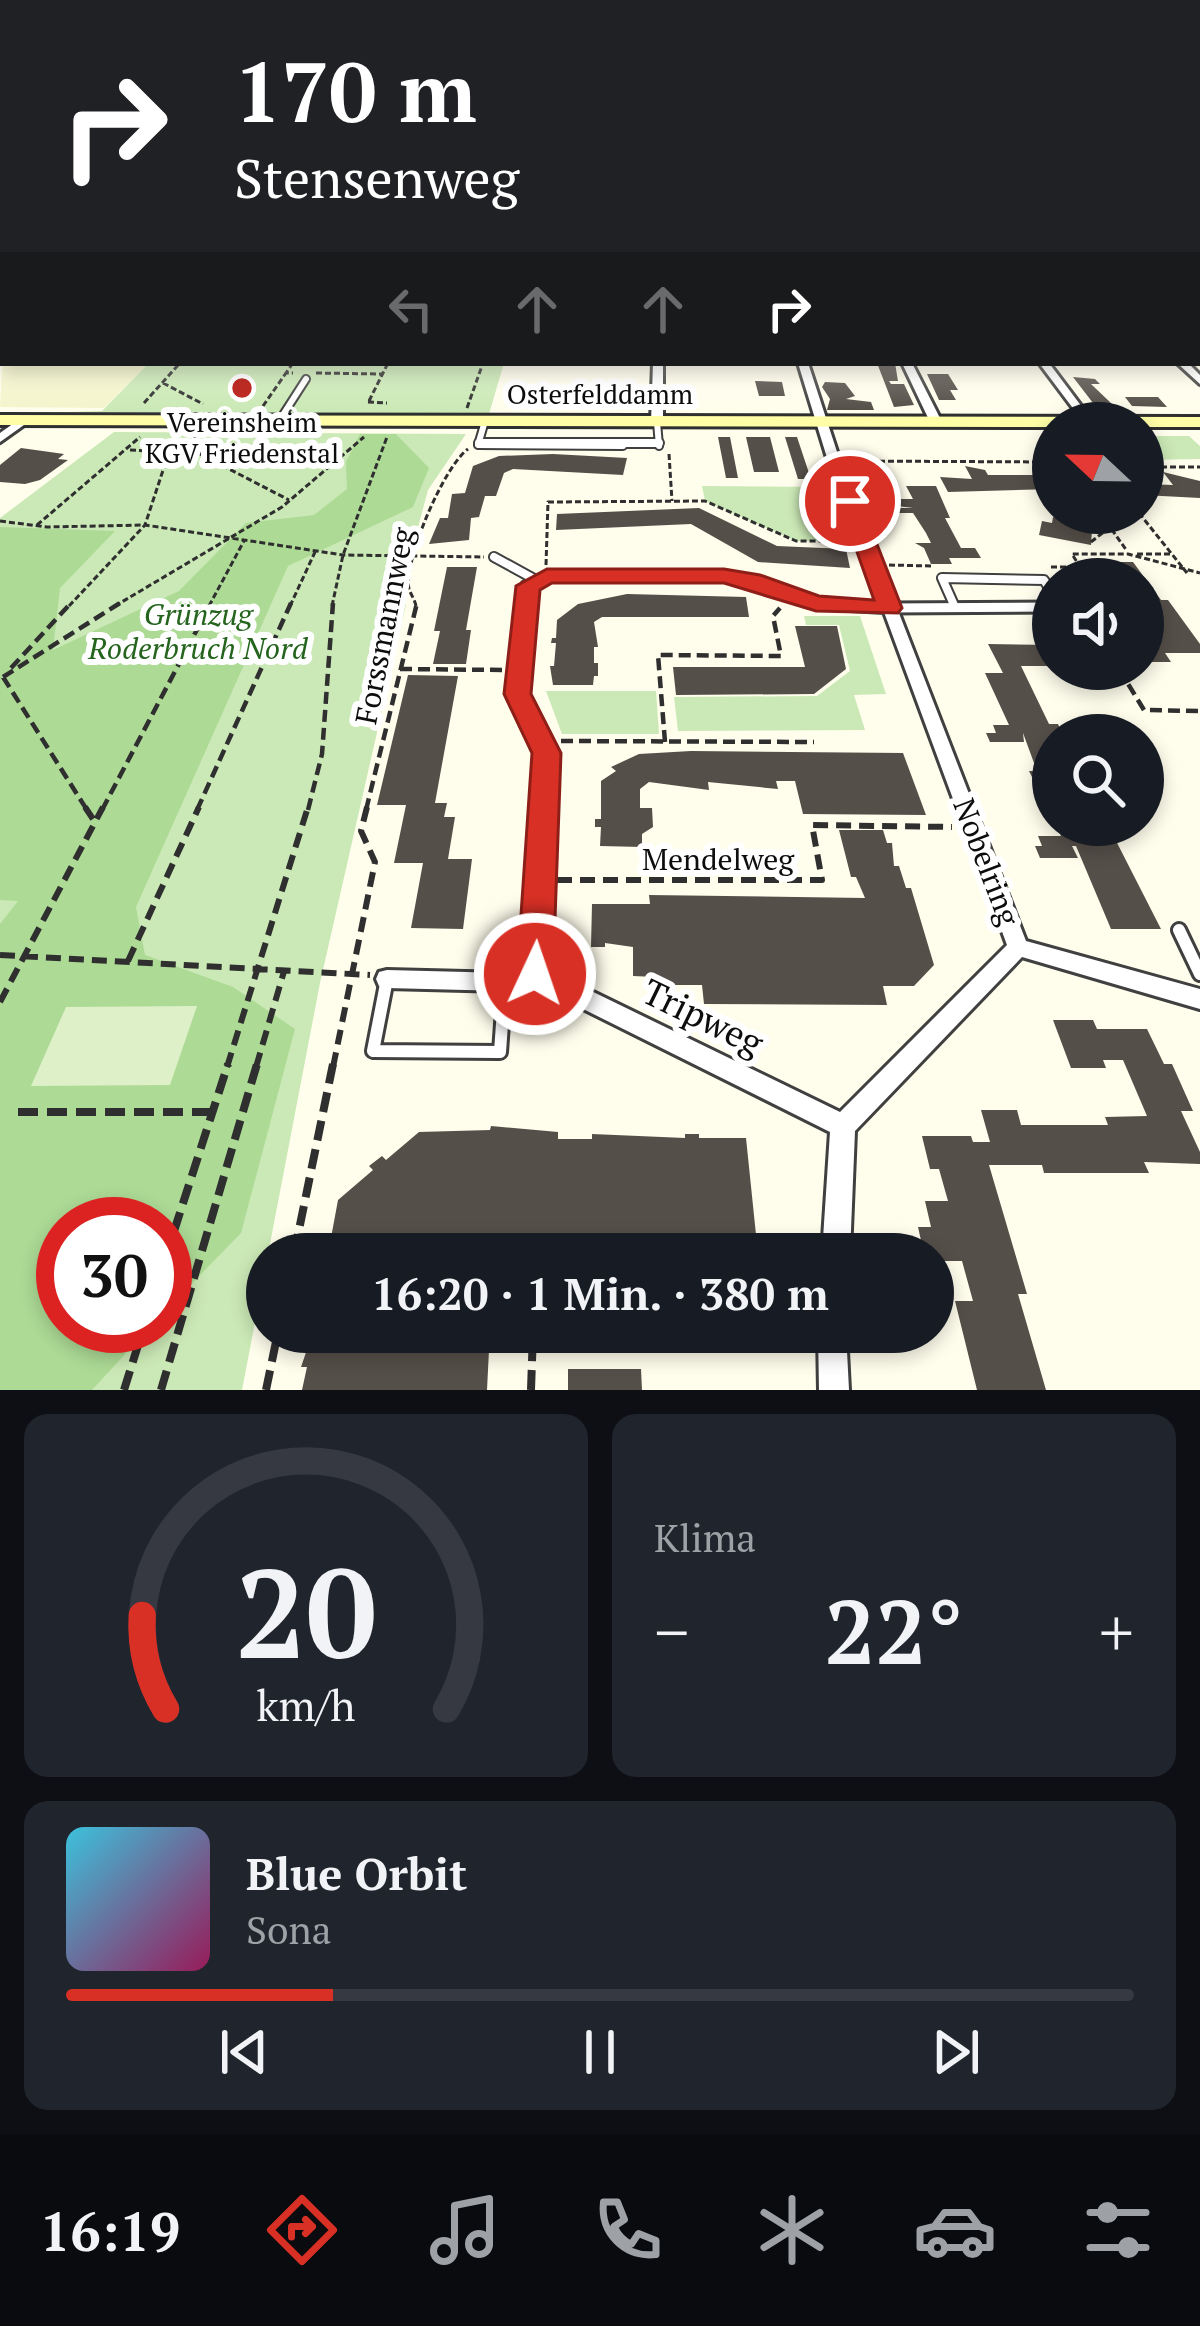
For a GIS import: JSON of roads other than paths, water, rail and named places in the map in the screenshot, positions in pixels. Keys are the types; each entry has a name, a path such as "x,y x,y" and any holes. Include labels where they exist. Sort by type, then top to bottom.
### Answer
{"street":[{"path":"657,422 658,366"},
{"name":"Nobelring","path":"804,366 835,461 1018,947 843,1126"},
{"path":"908,366 936,422"},
{"path":"1046,366 1074,402"},
{"name":"Osterfelddamm","path":"0,420 1032,422"},
{"path":"0,439 25,420"},
{"name":"Osterfelddamm","path":"1164,422 1200,422"},
{"path":"388,979 505,982 535,974 546,753 519,705 528,586 542,578 724,576 752,580 816,604 890,608"},
{"path":"1018,947 1200,999"},
{"name":"Tripweg","path":"535,974 843,1126"},
{"path":"837,1233 843,1126"},
{"path":"833,1353 834,1390"}],"lane":[{"path":"279,421 306,380"},
{"path":"485,422 478,445 658,446 657,422"},
{"path":"494,557 542,578"},
{"path":"954,605 942,578 1032,580"},
{"path":"890,608 1032,607"},
{"path":"1179,930 1200,974"},
{"path":"388,979 374,1051 500,1052 505,982"}],"place":[{"name":"Vereinsheim KGV Friedenstal","path":"242,388"}],"park label":[{"name":"Grünzug Roderbruch Nord","path":"198,632"}]}
